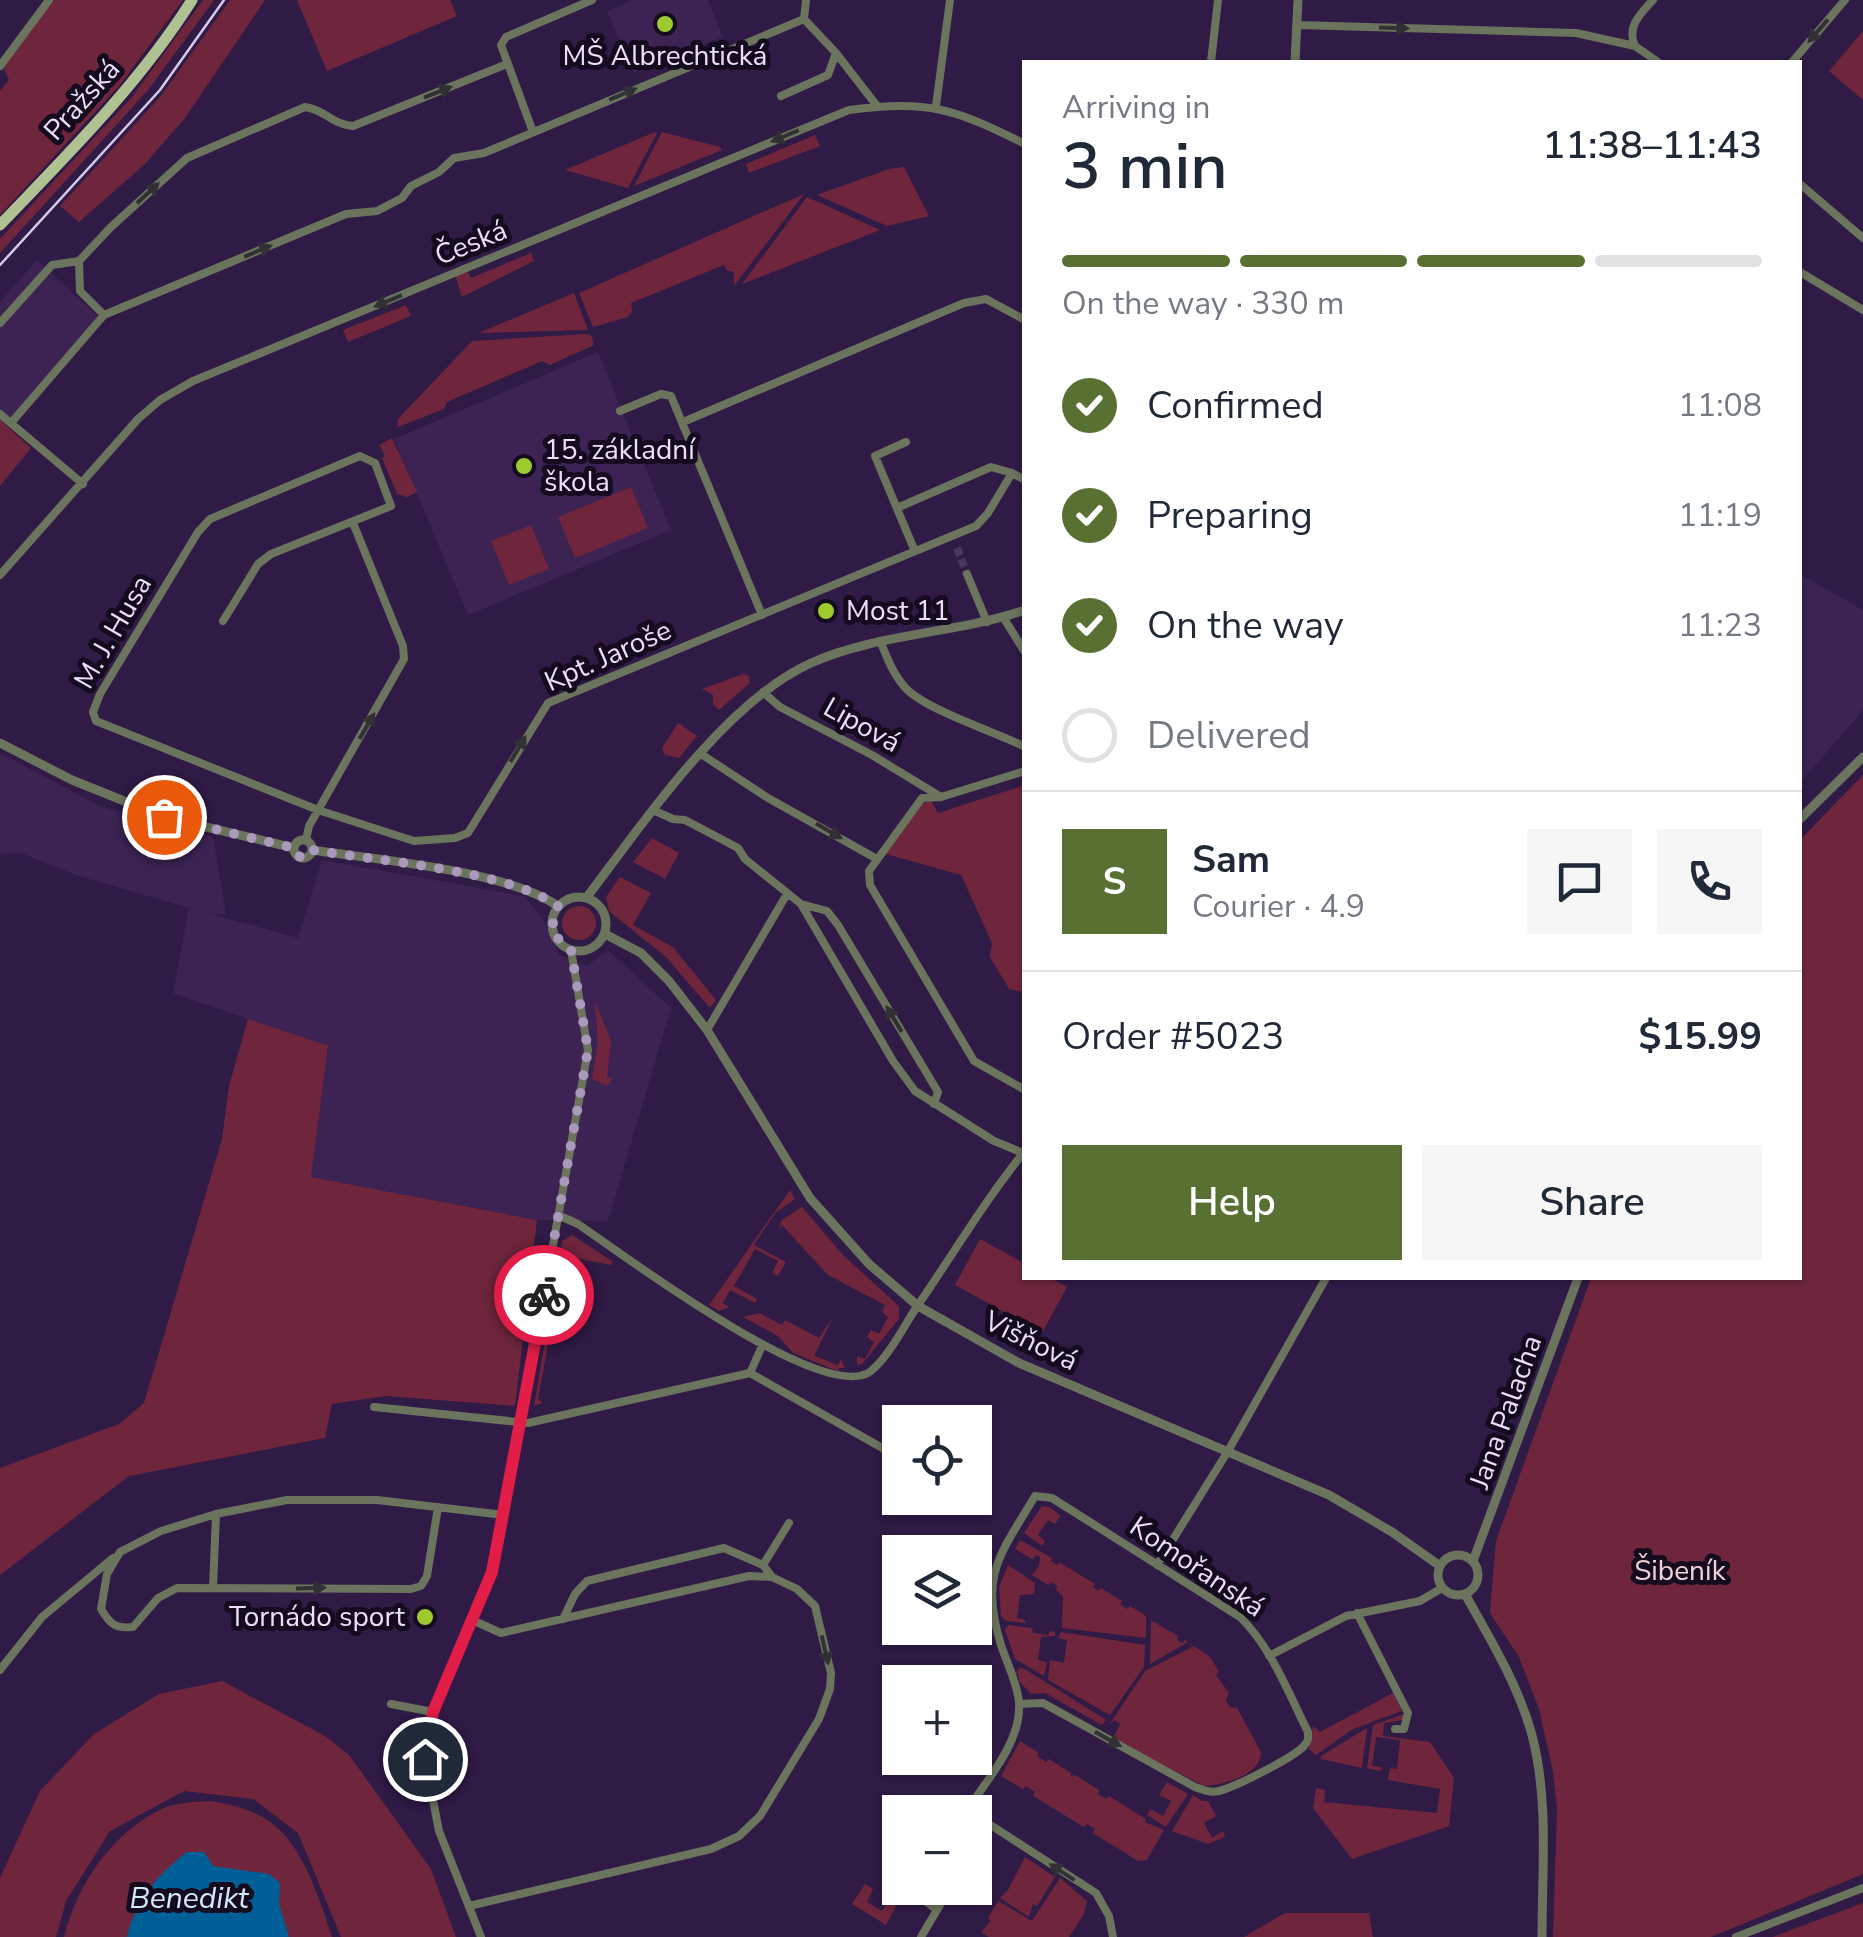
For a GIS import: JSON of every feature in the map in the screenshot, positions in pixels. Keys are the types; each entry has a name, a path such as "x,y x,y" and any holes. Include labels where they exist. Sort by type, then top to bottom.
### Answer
{"main road":[{"name":"Pražská","path":"0,225 149,62 192,0"}],"street":[{"path":"0,66 49,0"},
{"path":"533,132 500,45 506,37 592,0"},
{"path":"806,0 804,19 877,106"},
{"path":"936,106 950,0"},
{"path":"1211,60 1218,0"},
{"path":"1295,60 1298,0"},
{"path":"1636,46 1632,29 1653,0"},
{"path":"1794,60 1845,0"},
{"path":"11,423 104,315 346,214 377,211 402,198 412,186 439,172 454,158 484,153 804,19"},
{"path":"1297,25 1576,33 1636,46 1655,60"},
{"path":"781,96 828,75 836,53"},
{"path":"0,324 52,266 79,261 187,158 305,108 322,112 338,124 353,126 507,64"},
{"name":"Česká","path":"0,575 156,403 193,381 849,110 936,106 1022,143"},
{"path":"1802,186 1863,238"},
{"path":"79,261 80,291 104,315"},
{"path":"1802,273 1863,310"},
{"path":"684,422 964,303 986,299 1022,318"},
{"path":"620,411 662,394 671,396 762,615"},
{"path":"0,414 84,484"},
{"path":"906,442 875,456 914,550"},
{"name":"M. J. Husa","path":"318,810 96,721 93,712 100,694 198,532 210,519 360,456 376,463 392,506 353,523"},
{"path":"897,508 991,467 1022,478"},
{"name":"Kpt. Jaroše","path":"318,810 414,841 455,838 468,833 548,703 976,526 1012,473"},
{"path":"223,621 258,564 271,554 353,523 403,646 404,659 318,810 306,840"},
{"path":"954,536 957,548"},
{"path":"967,574 987,622"},
{"name":"Lipová","path":"588,897 701,754 763,692 811,663 1022,611"},
{"path":"1004,617 1022,647"},
{"name":"Lipová","path":"881,643 904,688 1022,746"},
{"name":"Lipová","path":"763,692 780,707 941,797"},
{"path":"0,743 72,780 147,811 294,848"},
{"path":"701,754 780,805 876,858"},
{"path":"1802,817 1863,757"},
{"path":"1022,772 941,797 922,798 869,871 870,885 974,1061 1022,1088"},
{"path":"655,810 685,820 738,848 801,904 893,1062 915,1092 994,1141 1022,1151"},
{"path":"306,840 298,841 296,854 303,858 312,850"},
{"path":"306,840 312,850 479,877 538,895 558,906"},
{"path":"708,1030 788,894"},
{"path":"481,1937 439,1831 425,1759 433,1712 492,1572 504,1516 588,1050 571,950 553,934 553,916 570,897 588,897 602,908 607,925 605,934 587,950 571,950"},
{"path":"801,904 827,911 838,925 938,1092 934,1104"},
{"name":"Višňová","path":"605,934 642,953 670,982 708,1030 810,1198 869,1264 918,1306 1018,1363 1362,1512 1440,1566"},
{"path":"558,1215 578,1224 762,1346 836,1377 854,1378 870,1371 1022,1155"},
{"path":"1157,1564 1228,1452 1325,1280"},
{"name":"Jana Palacha","path":"1465,1594 1478,1580 1473,1561 1577,1280"},
{"path":"750,1373 762,1346"},
{"path":"374,1407 521,1422 550,1420 750,1373 882,1448"},
{"name":"Komořanská","path":"1036,1496 1052,1498 1157,1564 1240,1617 1257,1633 1308,1732 1308,1742 1301,1749 1220,1791 1195,1787 1043,1703 1020,1704 991,1612 990,1587 998,1560 1036,1496"},
{"path":"0,1670 42,1617 120,1552 161,1531 216,1514 288,1500 377,1500 504,1516"},
{"path":"120,1552 107,1574 101,1610 110,1624 121,1628 133,1628 158,1598 177,1588 411,1589 421,1586 427,1576 438,1507"},
{"path":"213,1588 216,1514"},
{"path":"764,1565 789,1523"},
{"path":"563,1619 575,1594 588,1581 724,1548 764,1565 772,1577"},
{"path":"1473,1561 1455,1554 1440,1566 1438,1577 1442,1588 1452,1594 1465,1594 1500,1654 1532,1735 1543,1815 1542,1937"},
{"path":"469,1906 711,1849 739,1836 760,1816 829,1696 831,1673 816,1606 797,1589 772,1577 750,1576 501,1633 472,1620"},
{"path":"1270,1656 1324,1624 1420,1601 1442,1588"},
{"path":"1358,1614 1408,1713 1404,1728 1395,1729"},
{"path":"391,1704 433,1712"},
{"path":"980,1795 1014,1732 1020,1704"},
{"path":"992,1827 1096,1894 1109,1916 1112,1937"},
{"path":"1736,1937 1863,1888"},
{"path":"931,1905 936,1909"},
{"path":"921,1937 939,1905"}],"shaded area":[{"name":"MŠ Albrechtická","path":"633,0 708,0 723,37 633,73 607,11"},
{"path":"37,260 98,316 7,426 0,420 0,302"},
{"name":"15. základní škola","path":"598,352 671,530 468,615 394,439"},
{"path":"1802,575 1863,610 1863,710 1802,781"},
{"path":"0,753 102,807 213,837 226,915 208,913 298,938 322,860 524,896 542,917 559,955 587,966 608,950 671,1008 608,1221 537,1220 311,1177 328,1047 173,993 189,908 76,875 21,853 0,854"}],"green space":[{"path":"54,0 183,0 120,85 0,215 0,91 9,80 3,66"},
{"path":"203,0 214,0 149,89 0,253 0,239 132,97"},
{"path":"230,0 265,0 185,118 145,164 79,222 60,206 160,97"},
{"path":"297,0 450,0 457,16 327,71"},
{"path":"1863,33 1863,100 1829,71"},
{"path":"655,132 628,188 565,170"},
{"path":"662,132 720,147 722,150 634,186"},
{"path":"815,135 820,146 749,173 746,164"},
{"path":"904,167 929,216 887,226 817,195 889,169"},
{"path":"804,194 734,286 734,272 724,265 631,303 628,317 593,327 579,293"},
{"path":"807,197 880,230 742,284"},
{"path":"531,253 534,261 462,297 455,275 467,271 471,278"},
{"path":"574,293 588,330 481,333 481,332"},
{"path":"406,305 411,316 348,342 343,330"},
{"path":"591,335 594,345 550,365 542,361 398,427 398,419 472,341"},
{"path":"0,420 31,448 0,486"},
{"path":"392,438 417,492 407,497 397,494 382,458 385,456 380,446 376,447"},
{"path":"631,487 648,528 575,558 558,517"},
{"path":"531,525 549,569 509,585 491,541"},
{"path":"743,674 749,676 750,683 719,710 713,704 713,695 702,689"},
{"path":"678,723 697,736 679,758 665,755 662,748"},
{"name":"Šibeník","path":"1863,775 1863,1874 1711,1937 1553,1937 1557,1809 1553,1772 1539,1709 1519,1657 1490,1613 1496,1541 1590,1280 1802,1280 1802,838"},
{"path":"1022,786 1022,992 1009,989 990,957 992,943 961,875 886,854 922,803 931,801 938,813"},
{"path":"652,838 679,853 665,879 633,862"},
{"path":"620,877 651,893 633,925 673,947 716,1000 710,1008 666,957 609,911 606,897"},
{"path":"579,906 591,911 596,923 591,935 579,940 567,935 562,923 567,911"},
{"path":"595,1002 611,1040 607,1077 613,1078 608,1086 592,1079 598,1043"},
{"path":"248,1019 328,1046 311,1177 537,1220 515,1406 386,1396 332,1404 325,1438 129,1476 0,1575 0,1468 119,1424 144,1403 222,1139 229,1086"},
{"path":"790,1190 795,1199 775,1213 754,1245 786,1262 778,1276 772,1273 778,1261 755,1249 734,1286 757,1299 755,1303 730,1290 723,1303 729,1307 719,1311 709,1305"},
{"path":"802,1207 844,1256 899,1306 899,1319 862,1364 857,1365 857,1356 865,1359 874,1342 867,1337 871,1330 879,1334 888,1317 882,1312 885,1305 828,1275 782,1225 778,1231 782,1220"},
{"path":"572,1235 612,1261 611,1265 564,1256 538,1399 543,1403 534,1406 562,1241"},
{"path":"980,1239 1022,1262 1022,1280 1054,1280 1067,1287 1042,1333 955,1285"},
{"path":"759,1313 782,1325 785,1320 819,1338 833,1317 814,1356 838,1365 841,1359 845,1368 838,1368 840,1372 793,1353 778,1336 743,1317"},
{"path":"1042,1506 1061,1516 1055,1524 1048,1520 1038,1535 1045,1541 1042,1546 1024,1533"},
{"path":"1020,1540 1095,1584 1093,1587 1098,1591 1101,1588 1122,1601 1120,1604 1127,1609 1130,1606 1146,1616 1146,1638 1062,1628 1063,1596 1057,1586 1032,1575 1040,1557 1032,1559 1015,1549"},
{"path":"1008,1565 1035,1583 1034,1594 1020,1595 1017,1618 1025,1623 1006,1621 1001,1616 999,1587"},
{"path":"1151,1620 1178,1636 1182,1643 1188,1642 1150,1664"},
{"path":"1009,1625 1032,1628 1033,1633 1055,1632 1055,1636 1041,1637 1038,1660 1047,1662 1044,1676 1015,1659 1005,1629"},
{"path":"1061,1632 1145,1645 1144,1667 1110,1715 1048,1680 1050,1660 1064,1663 1067,1640 1058,1638"},
{"path":"1194,1646 1210,1657 1219,1672 1216,1675 1229,1693 1226,1700 1230,1707 1237,1708 1261,1752 1248,1773 1204,1786 1113,1739 1120,1724 1114,1720 1107,1728 1145,1671"},
{"path":"1019,1668 1106,1720 1102,1725 1045,1693 1031,1694 1015,1674"},
{"path":"222,1681 325,1736 349,1755 431,1869 456,1937 341,1937 298,1833 253,1799 184,1791 110,1831 66,1901 56,1937 0,1937 0,1878 40,1791 94,1734 159,1694"},
{"path":"1393,1693 1402,1711 1353,1729 1316,1755 1309,1749 1313,1726 1320,1732"},
{"path":"1404,1714 1403,1720 1384,1723 1383,1736 1430,1742 1454,1778 1449,1826 1352,1859 1313,1808 1316,1788 1325,1790 1324,1802 1437,1813 1440,1789 1388,1780 1390,1768 1397,1769 1400,1740 1376,1737 1372,1766 1381,1767 1381,1771 1367,1768 1373,1725"},
{"path":"1367,1728 1362,1768 1321,1759 1321,1756"},
{"path":"1020,1741 1046,1762 1049,1759 1099,1790 1098,1794 1106,1799 1109,1796 1146,1819 1145,1822 1164,1830 1147,1860 1138,1861 1093,1833 1095,1829 1087,1824 1084,1827 1033,1796 1035,1792 1026,1786 1023,1789 1001,1776"},
{"path":"1167,1782 1188,1794 1166,1827 1147,1815 1150,1809 1163,1816 1171,1801 1159,1795"},
{"path":"1193,1795 1208,1801 1216,1816 1204,1823 1212,1838 1223,1831 1225,1837 1208,1844 1172,1831"},
{"path":"212,1801 256,1814 282,1832 309,1874 332,1937 64,1937 88,1879 129,1830 169,1806"},
{"path":"1025,1857 1055,1877 1037,1906 1033,1904 1029,1917 1000,1898"},
{"path":"1060,1878 1087,1901 1084,1914 1069,1937 989,1937 981,1932 991,1921 988,1918 998,1901 1032,1921"},
{"path":"865,1884 873,1889 867,1902 882,1911 886,1905 897,1905 886,1925 852,1904"},
{"path":"1863,1903 1863,1937 1773,1937"},
{"path":"1285,1913 1369,1913 1373,1937 1244,1937"}],"water":[{"name":"Benedikt","path":"187,1852 204,1852 213,1866 269,1874 280,1883 279,1904 289,1937 127,1937 149,1889"}],"tunnel":[{"path":"957,548 967,574"}],"tram line":[{"path":"0,265 160,90 224,0"}],"way so far":[{"path":"164,817 294,848 303,858 312,850 479,877 538,895 558,906 553,916 553,934 571,950 588,1050 544,1295"}],"place":[{"name":"MŠ Albrechtická","path":"665,24"},
{"name":"15. základní škola","path":"524,466"},
{"name":"Most 11","path":"826,611"},
{"name":"Tornádo sport","path":"425,1617"}],"route":[{"path":"425,1759 433,1712 492,1572 544,1295"}]}
